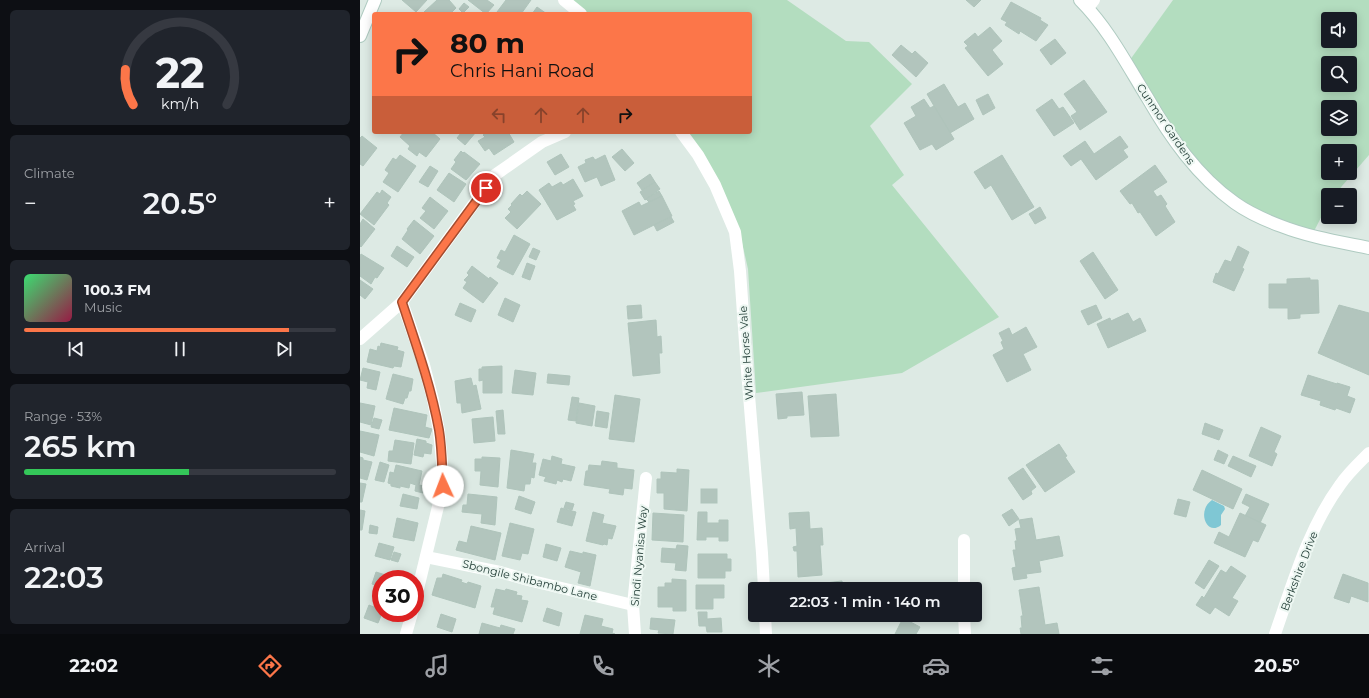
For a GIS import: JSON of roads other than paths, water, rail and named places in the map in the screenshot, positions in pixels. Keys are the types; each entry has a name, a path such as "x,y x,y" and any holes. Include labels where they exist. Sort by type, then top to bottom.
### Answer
{"street":[{"path":"360,36 375,0"},
{"path":"564,0 579,12"},
{"name":"Cunmor Gardens","path":"1087,3 1110,36 1155,112 1183,153 1202,175 1219,191 1236,204 1258,216 1282,226 1312,236 1369,248"},
{"path":"360,339 402,302 495,175 542,142 560,134"},
{"name":"White Horse Vale","path":"682,134 698,155 715,185 735,232 740,270 764,582"},
{"path":"402,302 424,365 439,431 443,486 423,570"},
{"name":"Berkshire Drive","path":"1275,634 1304,551 1323,511 1339,485 1369,453"},
{"name":"Sindi Nyanisa Way","path":"635,634 633,605 646,478"},
{"path":"964,540 964,582"},
{"name":"Sbongile Shibambo Lane","path":"426,557 500,572 633,605"},
{"path":"406,634 409,622"},
{"path":"765,622 766,634"},
{"path":"964,622 965,634"}],"water":[{"path":"1212,500 1224,506 1225,509 1221,515 1221,525 1216,528 1211,528 1208,525 1204,516 1207,505"}]}
